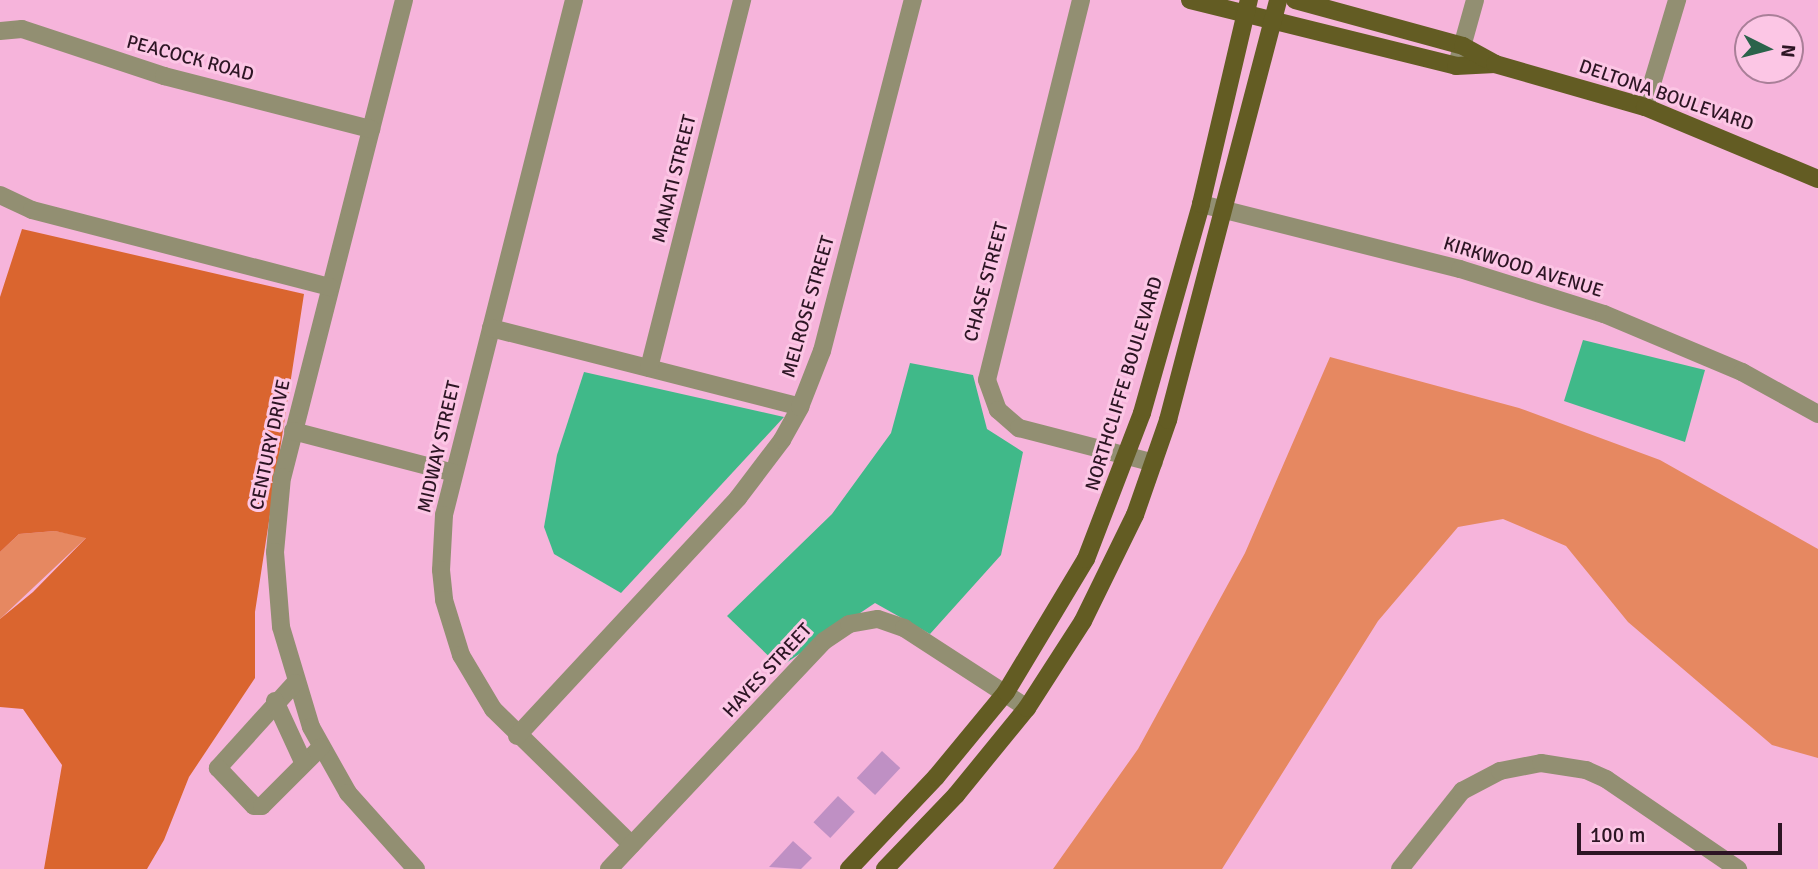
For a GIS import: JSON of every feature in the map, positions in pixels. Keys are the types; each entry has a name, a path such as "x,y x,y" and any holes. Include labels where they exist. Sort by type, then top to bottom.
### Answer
{"main road":[{"name":"DELTONA BOULEVARD","path":"1190,0 1247,8 1272,21 1456,66 1495,64"},
{"path":"886,869 956,795 1027,708 1110,570 1154,463 1278,0"},
{"name":"DELTONA BOULEVARD","path":"1295,0 1463,46 1495,64 1645,107 1818,179"},
{"name":"NORTHCLIFFE BOULEVARD","path":"849,869 936,777 1006,692 1086,559 1128,455 1201,204 1247,8"}],"street":[{"name":"CENTURY DRIVE","path":"404,0 293,431 277,512 275,552 281,627 295,684 321,747 348,793 396,863 416,869"},
{"name":"MIDWAY STREET","path":"574,0 454,474 441,545 451,627 474,682 517,736 632,845"},
{"name":"MANATI STREET","path":"649,368 742,0"},
{"name":"MELROSE STREET","path":"517,736 738,498 782,440 800,407 822,351 914,0"},
{"name":"CHASE STREET","path":"1081,0 987,380 998,410 1019,428 1154,463"},
{"path":"1456,66 1475,0"},
{"path":"1645,107 1677,0"},
{"name":"PEACOCK ROAD","path":"0,30 37,33 164,76 371,129"},
{"path":"0,196 32,210 330,287"},
{"name":"KIRKWOOD AVENUE","path":"1201,204 1460,269 1579,305 1742,372 1818,414"},
{"path":"491,328 800,407"},
{"path":"293,431 454,474"},
{"name":"HAYES STREET","path":"609,869 824,641 849,624 878,619 897,625 1006,692 1027,708"},
{"path":"295,684 275,701 218,768 254,806 262,806 303,762 321,747"},
{"path":"275,701 303,762"},
{"path":"1400,869 1462,791 1500,771 1541,763 1575,767 1606,779 1738,869"}],"shaded area":[{"path":"22,229 304,294 255,612 255,678 189,777 164,840 147,869 44,869 62,765 23,709 0,707 0,619 33,592 86,538 55,531 19,534 0,552 0,297"},
{"path":"1583,340 1705,370 1685,442 1564,401"},
{"path":"1330,357 1519,408 1660,460 1818,549 1818,758 1772,745 1628,622 1566,546 1503,519 1458,527 1378,621 1222,869 1053,869 1138,749 1245,553"},
{"path":"910,363 973,375 987,429 1023,452 1001,555 930,634 875,603 780,667 727,616 832,514 891,433"},
{"path":"584,372 784,417 621,593 554,554 544,527 557,455"},
{"path":"55,531 87,537 0,619 0,552 19,534"}],"building":[{"path":"882,751 900,768 875,795 857,778"},
{"path":"838,796 855,812 830,838 813,822"},
{"path":"793,841 812,858 801,869 769,867"}]}
